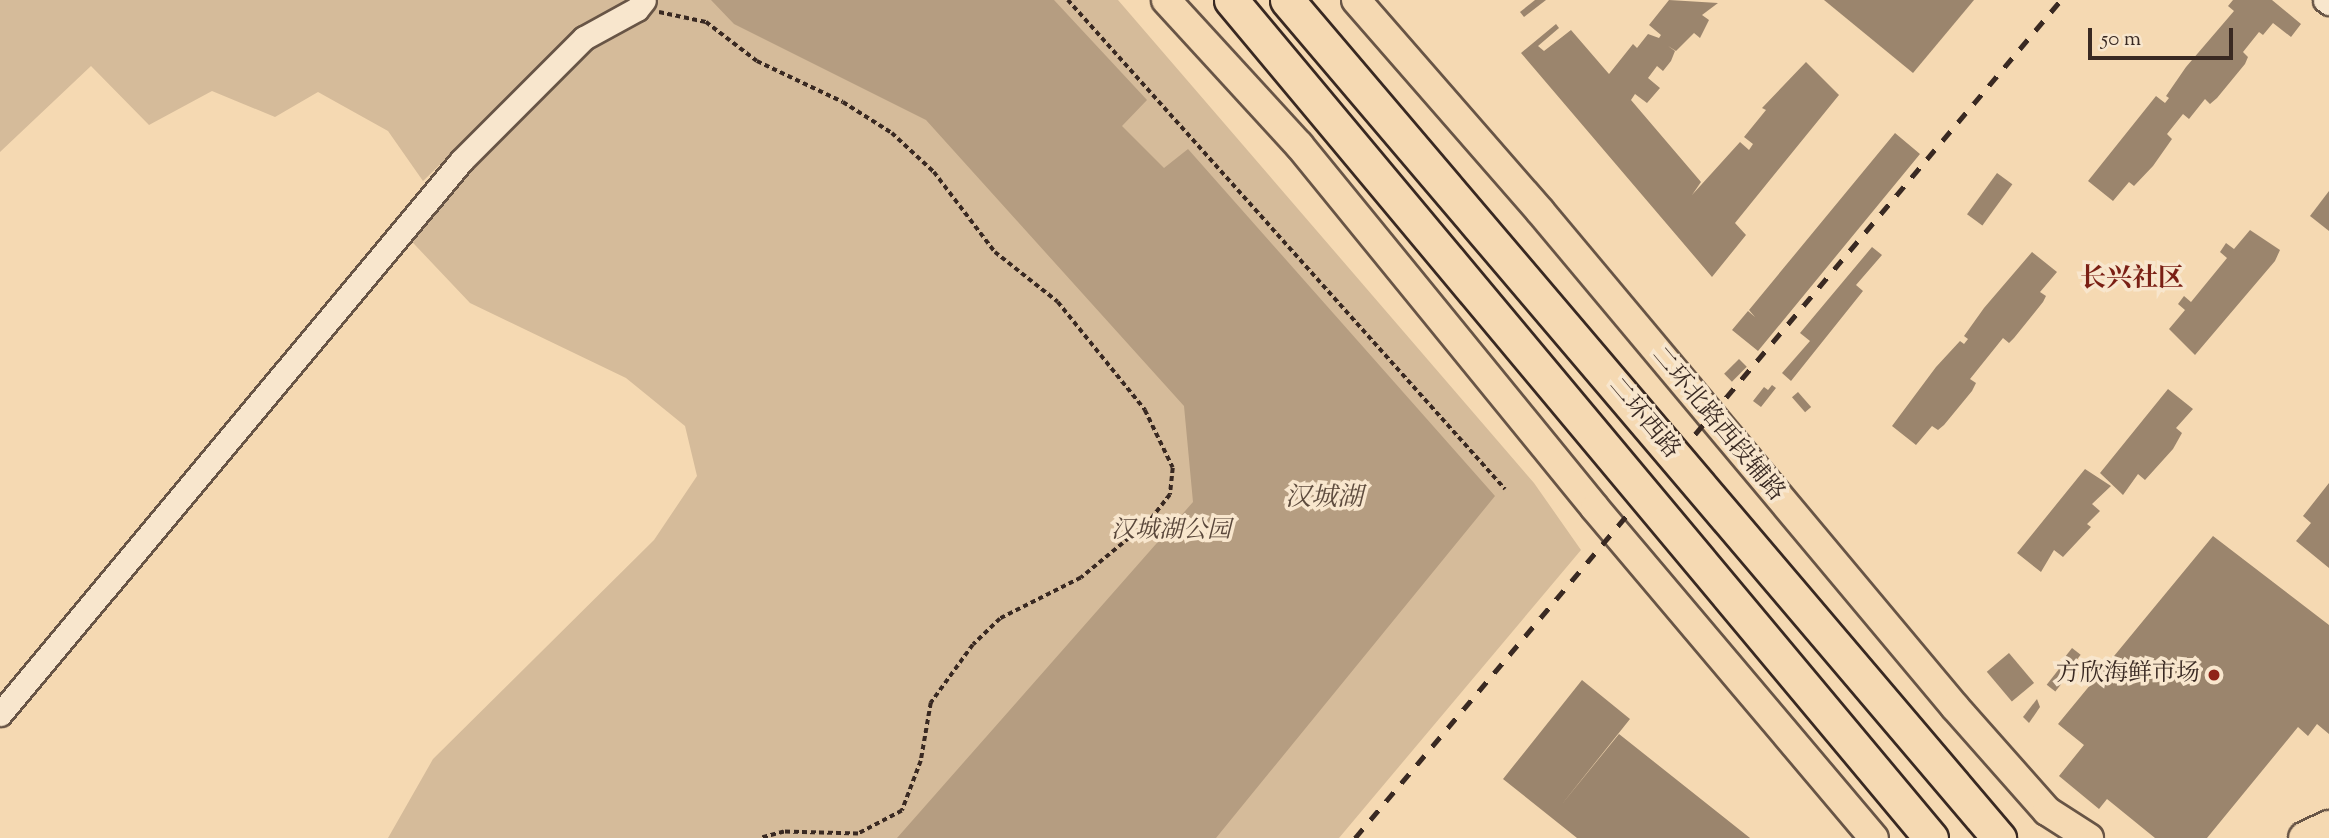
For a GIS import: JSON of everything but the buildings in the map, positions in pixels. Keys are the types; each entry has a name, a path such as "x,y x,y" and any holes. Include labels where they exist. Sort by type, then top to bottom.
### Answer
{"highway":[{"name":"二环西路","path":"1231,0 1931,838"},
{"name":"二环西路","path":"1287,0 1999,838"},
{"path":"2305,838 2329,827"}],"main road":[{"path":"1166,0 1299,145 1595,508 1874,838"},
{"name":"二环北路西段辅路","path":"1356,0 1540,211 1955,708 2047,811 2089,838"}],"street":[{"path":"0,714 461,161 584,38 640,5"}],"path":[{"path":"1068,0 1505,489"},
{"path":"640,5 706,22 757,61 843,102 892,133 934,172 995,252 1058,302 1145,410 1172,468 1170,495 1149,522 1080,578 1000,619 972,645 931,703 921,761 902,811 858,834 784,832 761,838"}],"green space":[{"name":"汉城湖公园","path":"0,0 1118,0 1534,483 1581,550 1339,838 388,838 433,759 654,540 697,476 685,426 626,378 470,303 398,227 481,125 423,181 388,131 318,92 275,117 212,91 149,125 91,66 0,152"}],"water":[{"name":"汉城湖","path":"711,0 1054,0 1147,100 1122,126 1164,168 1188,149 1495,496 1216,838 897,838 1193,502 1184,406 926,120 734,24"}],"railway":[{"path":"1355,838 2061,0"}],"place":[{"name":"方欣海鲜市场","path":"2214,675"}],"district":[{"name":"长兴社区","path":"2132,280"}]}
